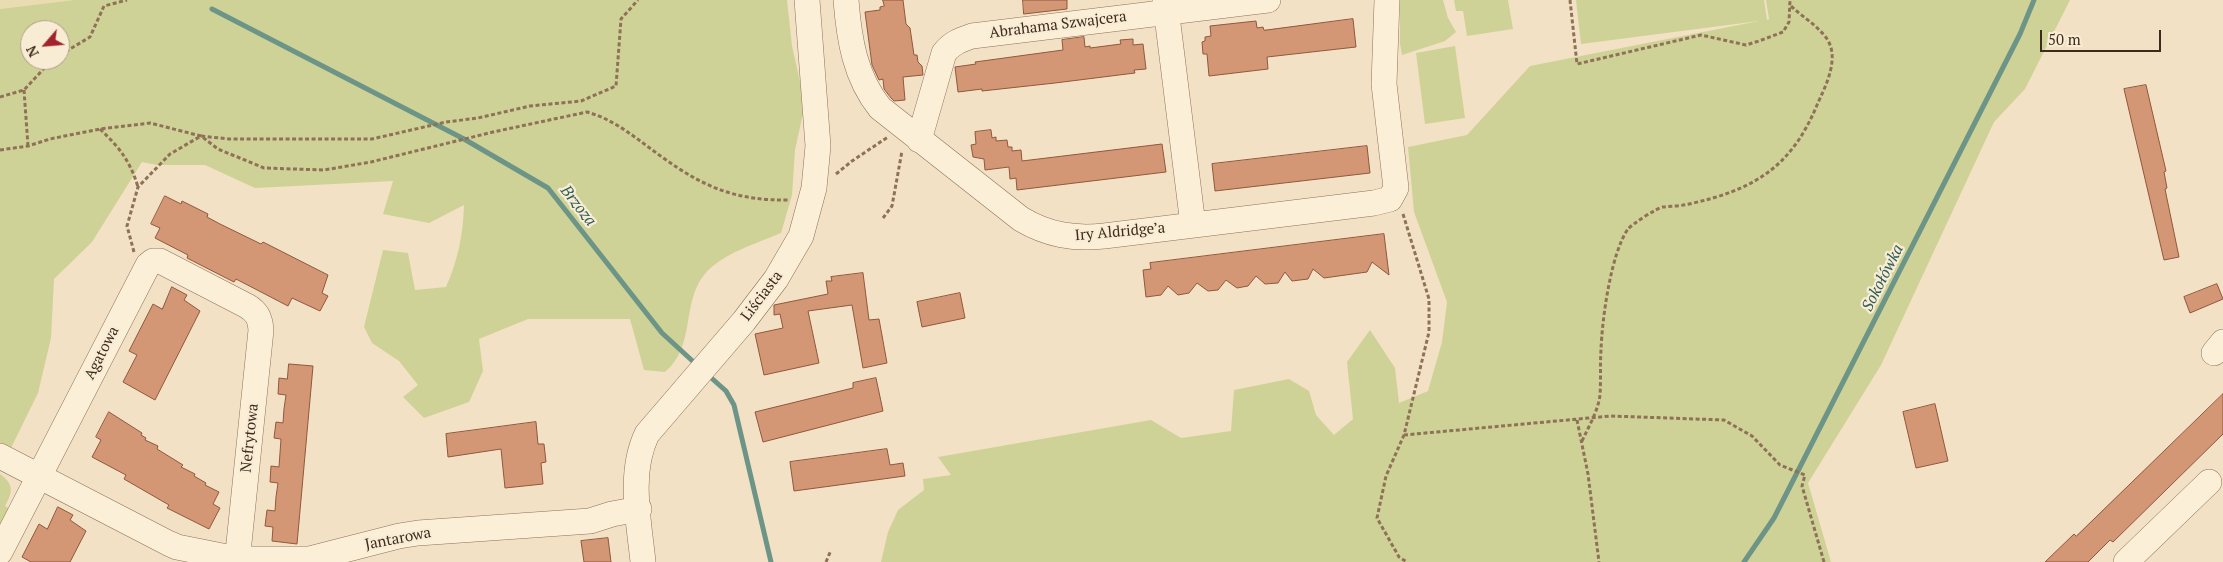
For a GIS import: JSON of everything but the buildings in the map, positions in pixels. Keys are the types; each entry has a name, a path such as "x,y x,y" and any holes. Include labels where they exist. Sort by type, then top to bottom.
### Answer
{"street":[{"name":"Liściasta","path":"643,562 638,509 637,468 643,442 647,434 702,372 776,279 801,236 812,199 818,146 807,0"},
{"name":"Iry Aldridge’a","path":"846,0 853,48 866,89 911,145 1028,224 1047,232 1067,237 1090,237 1386,202 1394,196"},
{"name":"Abrahama Szwajcera","path":"911,145 944,53 959,40 972,36 1166,6 1268,0"},
{"path":"1388,0 1384,84 1396,188 1394,196"},
{"path":"1166,6 1194,225"},
{"name":"Agatowa","path":"0,552 148,265 153,261 160,261 247,306 257,314"},
{"name":"Nefrytowa","path":"237,560 261,330 257,314"},
{"name":"Jantarowa","path":"0,456 177,547 237,560 309,559 398,536 590,521 638,509"},
{"path":"2126,562 2209,482"}],"path":[{"path":"70,49 90,37 104,6 127,0"},
{"path":"0,150 28,146 50,138 100,129 150,123 201,136 229,139 372,139 446,122 478,118 530,106 581,101 616,86 621,19 638,0"},
{"path":"1570,0 1577,64 1701,35 1746,45 1783,32 1789,22 1790,0"},
{"path":"1582,441 1593,418 1600,396 1601,348 1608,296 1616,252 1629,227 1661,208 1687,205 1726,195 1756,182 1788,156 1814,114 1832,69 1830,42 1824,34 1790,5"},
{"path":"0,96 24,90 43,70"},
{"path":"24,90 28,146"},
{"path":"201,136 218,149 264,168 324,170 371,162 493,132 587,112 600,115 628,132 662,158 702,184 740,197 781,200 812,199"},
{"path":"100,129 118,146 131,165 138,187"},
{"path":"833,178 852,161 894,133"},
{"path":"136,287 133,250 127,226 138,187 170,154 201,136"},
{"path":"883,218 892,206 911,145"},
{"path":"1394,196 1404,219 1429,299 1429,332 1404,435 1386,476 1377,518 1399,557 1407,562"},
{"path":"1404,435 1611,416 1724,420 1752,436 1780,465 1805,474 1802,486 1824,562"},
{"path":"1577,420 1588,474 1600,562"},
{"path":"826,562 831,550"}],"shaded area":[{"path":"0,0 74,0 0,9"}],"green space":[{"path":"74,0 787,0 792,46 805,104 795,150 792,195 781,233 730,255 711,267 704,275 697,286 693,299 681,350 675,362 665,372 644,370 630,319 528,319 479,339 483,371 469,402 424,418 403,397 418,385 399,361 372,343 364,327 383,250 408,253 415,290 446,287 459,247 464,205 429,223 383,214 393,181 255,188 205,165 157,165 142,162 92,242 54,279 51,338 38,393 10,450 0,445 0,9"},
{"path":"1400,0 1443,0 1448,18 1456,32 1445,41 1402,55 1400,44"},
{"path":"1454,0 1508,0 1513,29 1467,36 1463,11 1456,11"},
{"path":"1576,0 1764,0 1767,20 1769,19 1766,0 2070,0 2025,89 1994,122 1881,365 1808,483 1831,562 881,562 888,532 898,510 924,490 923,479 951,475 938,457 1151,420 1181,438 1231,431 1234,390 1289,379 1309,391 1316,415 1334,435 1353,419 1347,362 1370,330 1395,368 1399,403 1428,391 1442,342 1447,302 1414,212 1408,147 1467,135 1530,66 1759,21 1581,44"},
{"path":"1455,46 1465,118 1425,124 1416,53"},
{"path":"0,474 10,485 10,497 5,506 12,510 0,533"}],"waterway":[{"name":"Sokołówka","path":"1744,562 1774,518 2020,34 2034,0"},
{"name":"Brzoza","path":"212,9 464,139 548,188 662,333 698,366"},
{"name":"Brzoza","path":"708,375 726,391 734,405 771,562"}]}
